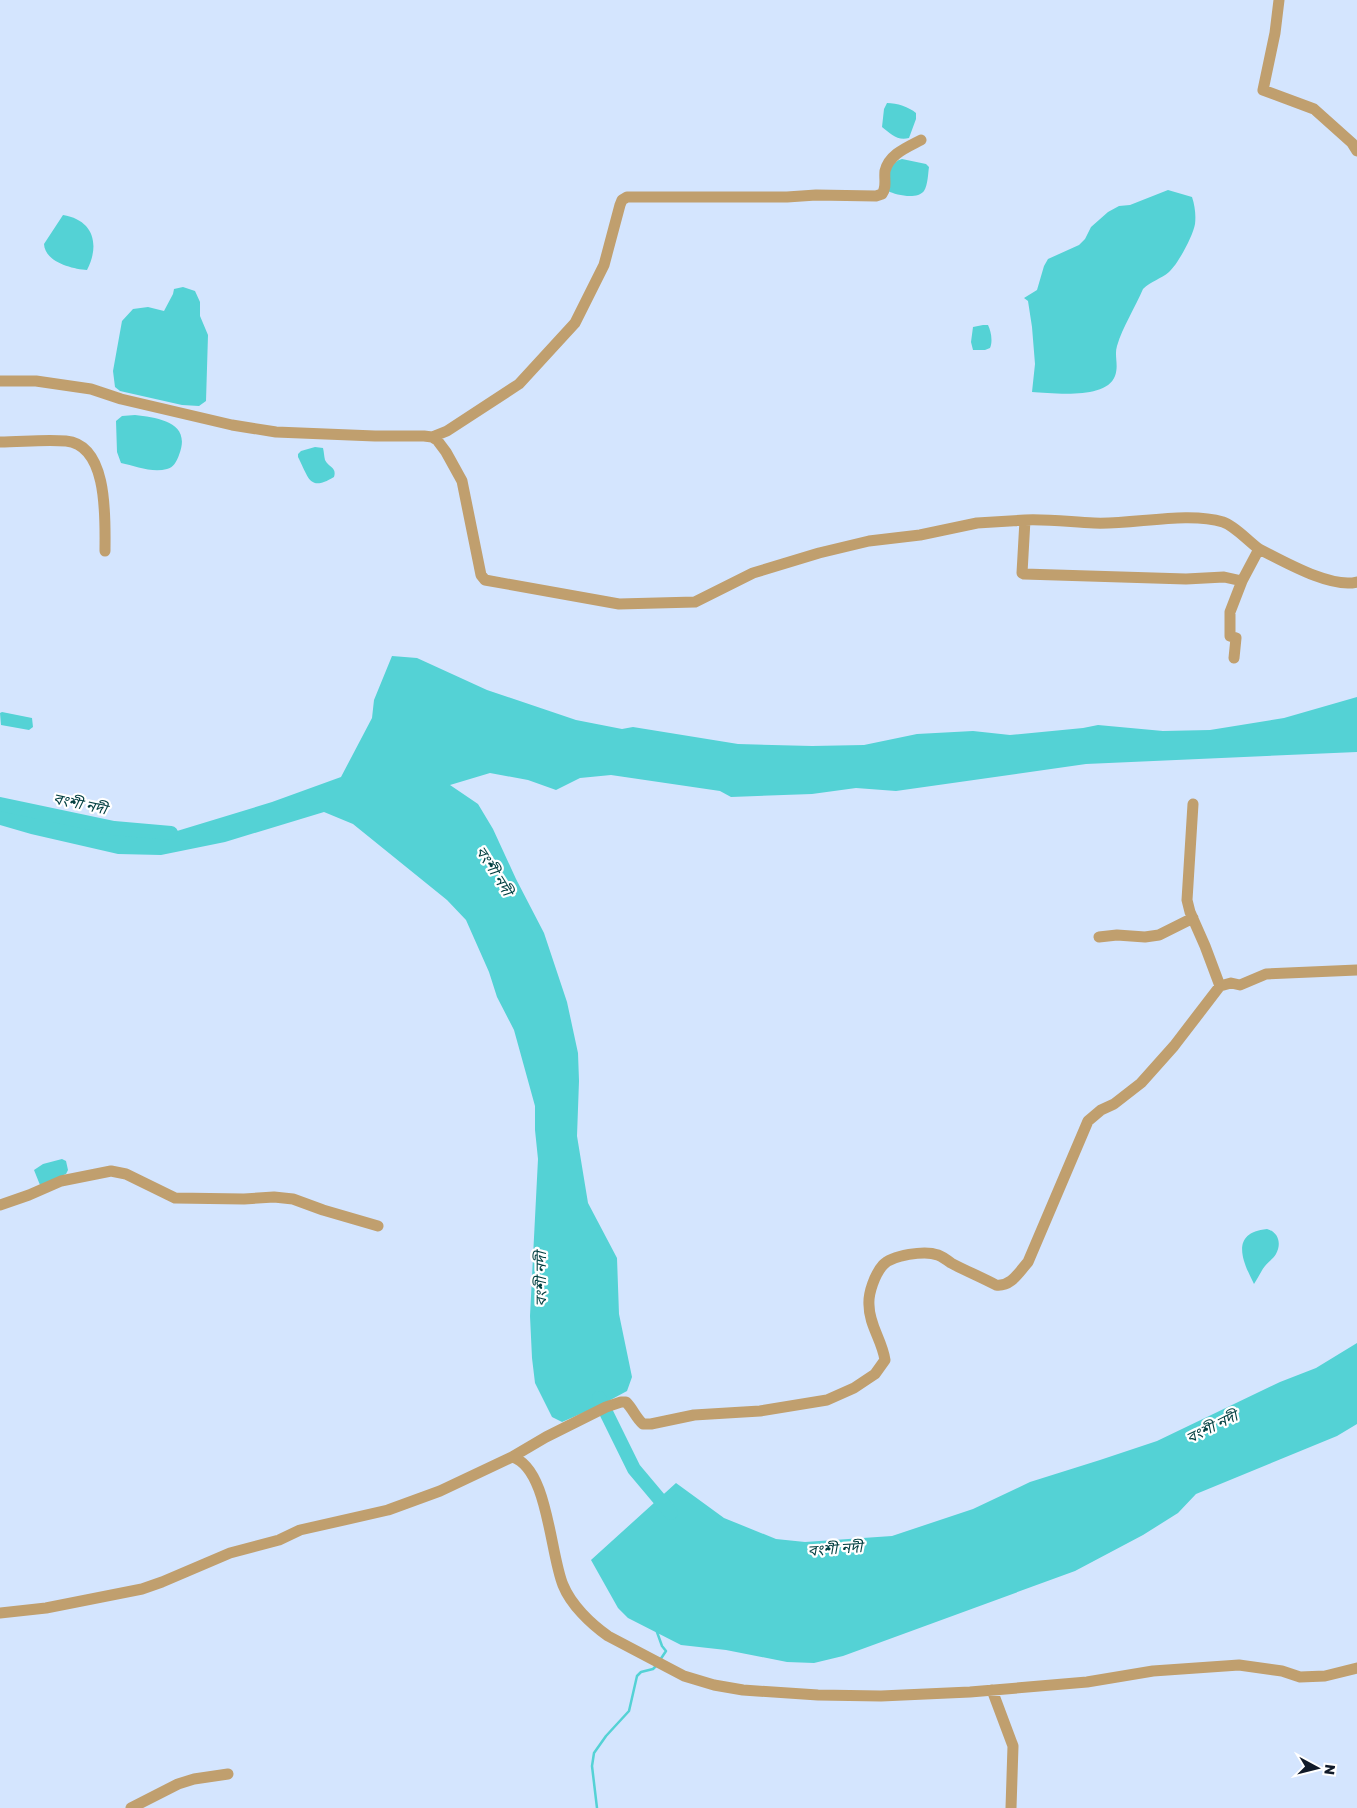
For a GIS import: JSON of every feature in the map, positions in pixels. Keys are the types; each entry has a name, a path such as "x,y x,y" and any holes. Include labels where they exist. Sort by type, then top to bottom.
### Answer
{"street":[{"path":"1279,0 1275,33 1263,90 1314,109 1352,143 1357,151"},
{"path":"432,437 447,431 519,384 575,323 604,265 622,200 627,197 788,197 853,194 876,196 884,191 885,170 892,158 921,140"},
{"path":"0,381 36,381 91,389 121,399 276,432 432,437 437,440 446,452 462,481 481,575 485,580 619,604 695,602 753,573 819,553 869,541 920,535 961,526 1025,520 1094,523 1201,519 1221,522 1230,525 1259,549 1304,572 1346,584 1357,582"},
{"path":"0,442 67,441 83,448 93,459 103,491 105,551"},
{"path":"1025,520 1022,573 1024,574 1186,579 1224,577 1242,581"},
{"path":"1234,658 1236,639 1230,636 1230,616 1242,581 1259,549"},
{"path":"1193,804 1187,900 1220,986"},
{"path":"1099,937 1117,935 1145,937 1159,935 1193,918"},
{"path":"0,1614 46,1608 142,1589 230,1553 279,1540 300,1530 388,1510 422,1498 512,1457 546,1437 602,1409 621,1402 626,1402 630,1406 643,1424 694,1415 760,1412 827,1400 854,1388 875,1374 885,1360 882,1346 870,1320 868,1303 872,1286 882,1266 891,1260 904,1256 937,1254 996,1285 1004,1285 1014,1278 1028,1262 1088,1121 1141,1083 1174,1046 1220,986 1231,982 1240,985 1266,974 1357,970"},
{"path":"0,1205 61,1181 111,1171 126,1174 175,1198 236,1199 274,1197 293,1199 378,1226"},
{"path":"512,1457 524,1462 533,1476 549,1524 563,1586 572,1602 608,1636 684,1676 714,1685 743,1690 818,1695 881,1696 992,1690 1087,1682 1152,1671 1239,1665 1282,1671 1300,1677 1325,1676 1357,1668"},
{"path":"992,1690 1013,1746 1011,1808"},
{"path":"131,1808 178,1784 194,1779 228,1774"}],"water":[{"path":"887,103 903,106 916,113 916,119 909,138 898,138 882,127 884,109"},
{"path":"902,159 926,164 929,167 926,186 921,194 906,196 888,191 891,167"},
{"path":"1168,190 1192,197 1195,207 1194,229 1185,250 1173,268 1143,289 1122,331 1116,353 1117,368 1110,384 1090,392 1065,394 1032,392 1035,364 1032,327 1028,301 1024,298 1037,290 1048,259 1079,245 1085,239 1091,227 1108,212 1119,206 1130,205"},
{"path":"63,215 82,222 92,235 93,252 87,270 60,263 49,256 46,250 44,244"},
{"path":"183,287 195,291 200,302 200,316 208,335 206,401 199,406 182,405 120,391 115,387 113,371 122,321 133,309 148,307 164,311 174,289"},
{"path":"988,325 990,330 990,348 973,350 971,342 973,327"},
{"path":"135,415 163,420 177,429 181,435 182,444 177,460 171,467 155,470 121,463 117,452 116,421 122,416"},
{"path":"315,447 323,448 325,460 334,469 335,474 334,477 319,483 315,483 308,477 298,457 301,451"},
{"path":"392,656 417,658 487,690 576,720 622,729 633,727 738,744 864,745 917,734 973,731 1010,735 1098,725 1163,731 1210,730 1284,718 1357,697 1357,752 1086,764 896,791 856,788 812,794 731,797 720,791 611,775 580,778 556,790 528,780 490,773 450,785 478,804 493,829 544,933 567,1002 578,1053 577,1136 588,1203 617,1258 619,1314 632,1377 627,1391 562,1422 552,1417 535,1383 532,1358 530,1316 538,1159 535,1106 514,1030 497,997 489,972 466,920 447,900 353,824 324,812 225,842 161,855 118,854 0,825 0,807 130,833 177,831 272,802 341,777 372,718 374,700"},
{"path":"0,713 32,718 33,727 29,730 1,725"},
{"path":"62,1159 66,1161 68,1170 66,1174 40,1185 34,1170 43,1164"},
{"path":"1267,1229 1276,1235 1279,1246 1275,1256 1264,1268 1254,1284 1243,1258 1243,1242 1247,1236"},
{"path":"1357,1343 1357,1424 1337,1436 1196,1494 1178,1513 1143,1535 1075,1571 843,1656 814,1663 787,1662 726,1650 681,1645 628,1618 618,1608 591,1560 676,1483 724,1518 776,1539 805,1542 892,1536 973,1509 1030,1482 1157,1441 1280,1382 1316,1368"}],"waterway":[{"name":"বংশী নদী","path":"0,804 114,828 171,833"},
{"name":"বংশী নদী","path":"599,1398 634,1469 671,1513"},
{"path":"657,1632 666,1651 660,1660"},
{"path":"597,1808 592,1766 594,1753 606,1736 629,1711 637,1676 641,1672 653,1669 657,1665"}]}
